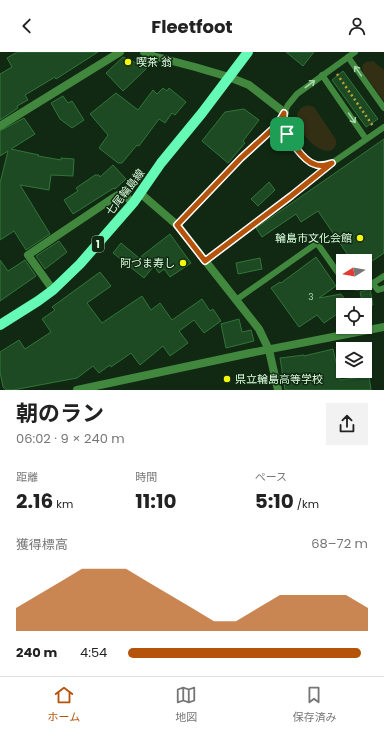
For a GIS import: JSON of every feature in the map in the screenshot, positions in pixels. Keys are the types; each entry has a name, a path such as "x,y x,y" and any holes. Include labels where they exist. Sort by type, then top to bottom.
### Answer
{"main road":[{"name":"七尾輪島線","path":"0,325 53,290 80,264 134,202 161,163 248,52"}],"street":[{"path":"0,126 120,52"},
{"path":"144,52 153,56 229,77 254,88 284,113"},
{"path":"140,193 177,225 259,329 269,350 278,390"},
{"path":"53,290 28,255 120,194 134,202"},
{"path":"77,390 384,327"}],"lane":[{"path":"177,225 241,158 277,125 288,105 297,94 355,52"},
{"path":"348,57 384,108"},
{"path":"322,75 366,139"},
{"path":"284,113 284,122 287,134 308,161 314,165 320,166 332,163"},
{"path":"205,261 332,163 384,127"},
{"path":"236,300 317,243 336,270"},
{"path":"384,276 373,284 378,290 384,288"}],"path":[{"path":"332,68 377,132"}],"shaded area":[{"path":"373,61 384,70 384,101 364,74 362,67 366,62"},
{"path":"307,105 314,107 335,138 335,147 329,151 313,144 300,127 297,118 299,110"}],"building":[{"path":"17,52 98,52 56,79 55,77 25,95 28,100 17,106 18,108 0,120 0,74 12,67 7,58"},
{"path":"286,52 314,52 303,66"},
{"path":"123,57 147,68 123,91 106,73"},
{"path":"343,71 378,119 366,127 332,80"},
{"path":"163,88 167,91 169,88 186,102 175,115 172,113 165,123 159,119 139,146 137,145 122,163 118,163 99,148 108,135 90,114 116,93 138,110 153,90 157,94"},
{"path":"63,96 68,103 72,101 84,120 72,128 60,119 51,103"},
{"path":"244,109 259,120 243,141 245,143 228,163 202,141 225,112"},
{"path":"24,118 35,134 11,149 61,160 61,158 74,159 73,176 51,175 49,190 20,185 50,234 26,250 14,231 0,240 0,183 8,151 0,156 0,131"},
{"path":"384,139 384,253 372,261 372,254 347,254 318,211 301,222 296,214 262,237 256,228"},
{"path":"113,165 126,179 115,189 114,188 73,214 64,200 78,191 76,188 95,175 99,175 100,177"},
{"path":"269,182 275,190 258,206 251,199"},
{"path":"170,234 191,263 170,277 164,269 159,273 154,266 144,278 113,253 121,243 139,258"},
{"path":"59,241 67,252 45,269 36,256"},
{"path":"316,257 336,286 319,298 341,294 344,298 336,298 336,315 324,323 317,315 299,327 271,288 280,282 281,283"},
{"path":"260,258 262,269 238,274 236,263"},
{"path":"0,260 8,271 25,260 36,276 0,301"},
{"path":"100,272 111,286 87,303 102,323 142,296 151,310 160,303 172,320 202,299 210,311 213,309 221,321 204,333 194,320 179,331 188,343 170,356 163,346 140,365 131,353 111,367 110,365 99,373 93,366 77,378 6,390 3,387 0,372 0,352 19,340 25,349 51,332 42,319 55,310 52,307"},
{"path":"370,290 372,298 361,298 360,292"},
{"path":"239,319 242,332 251,330 254,341 226,348 221,324"},
{"path":"333,349 336,362 336,378 340,378 340,380 369,378 371,390 285,390 280,358 304,356"}],"place":[{"name":"喫茶 翁","path":"128,62"},
{"name":"輪島市文化会館","path":"360,238"},
{"name":"阿づま寿し","path":"183,263"},
{"name":"県立輪島高等学校","path":"227,379"}],"route":[{"path":"284,113 284,128 287,134 297,149 314,165 320,166 332,163 205,261 177,225 241,158 277,125 284,113"}]}
